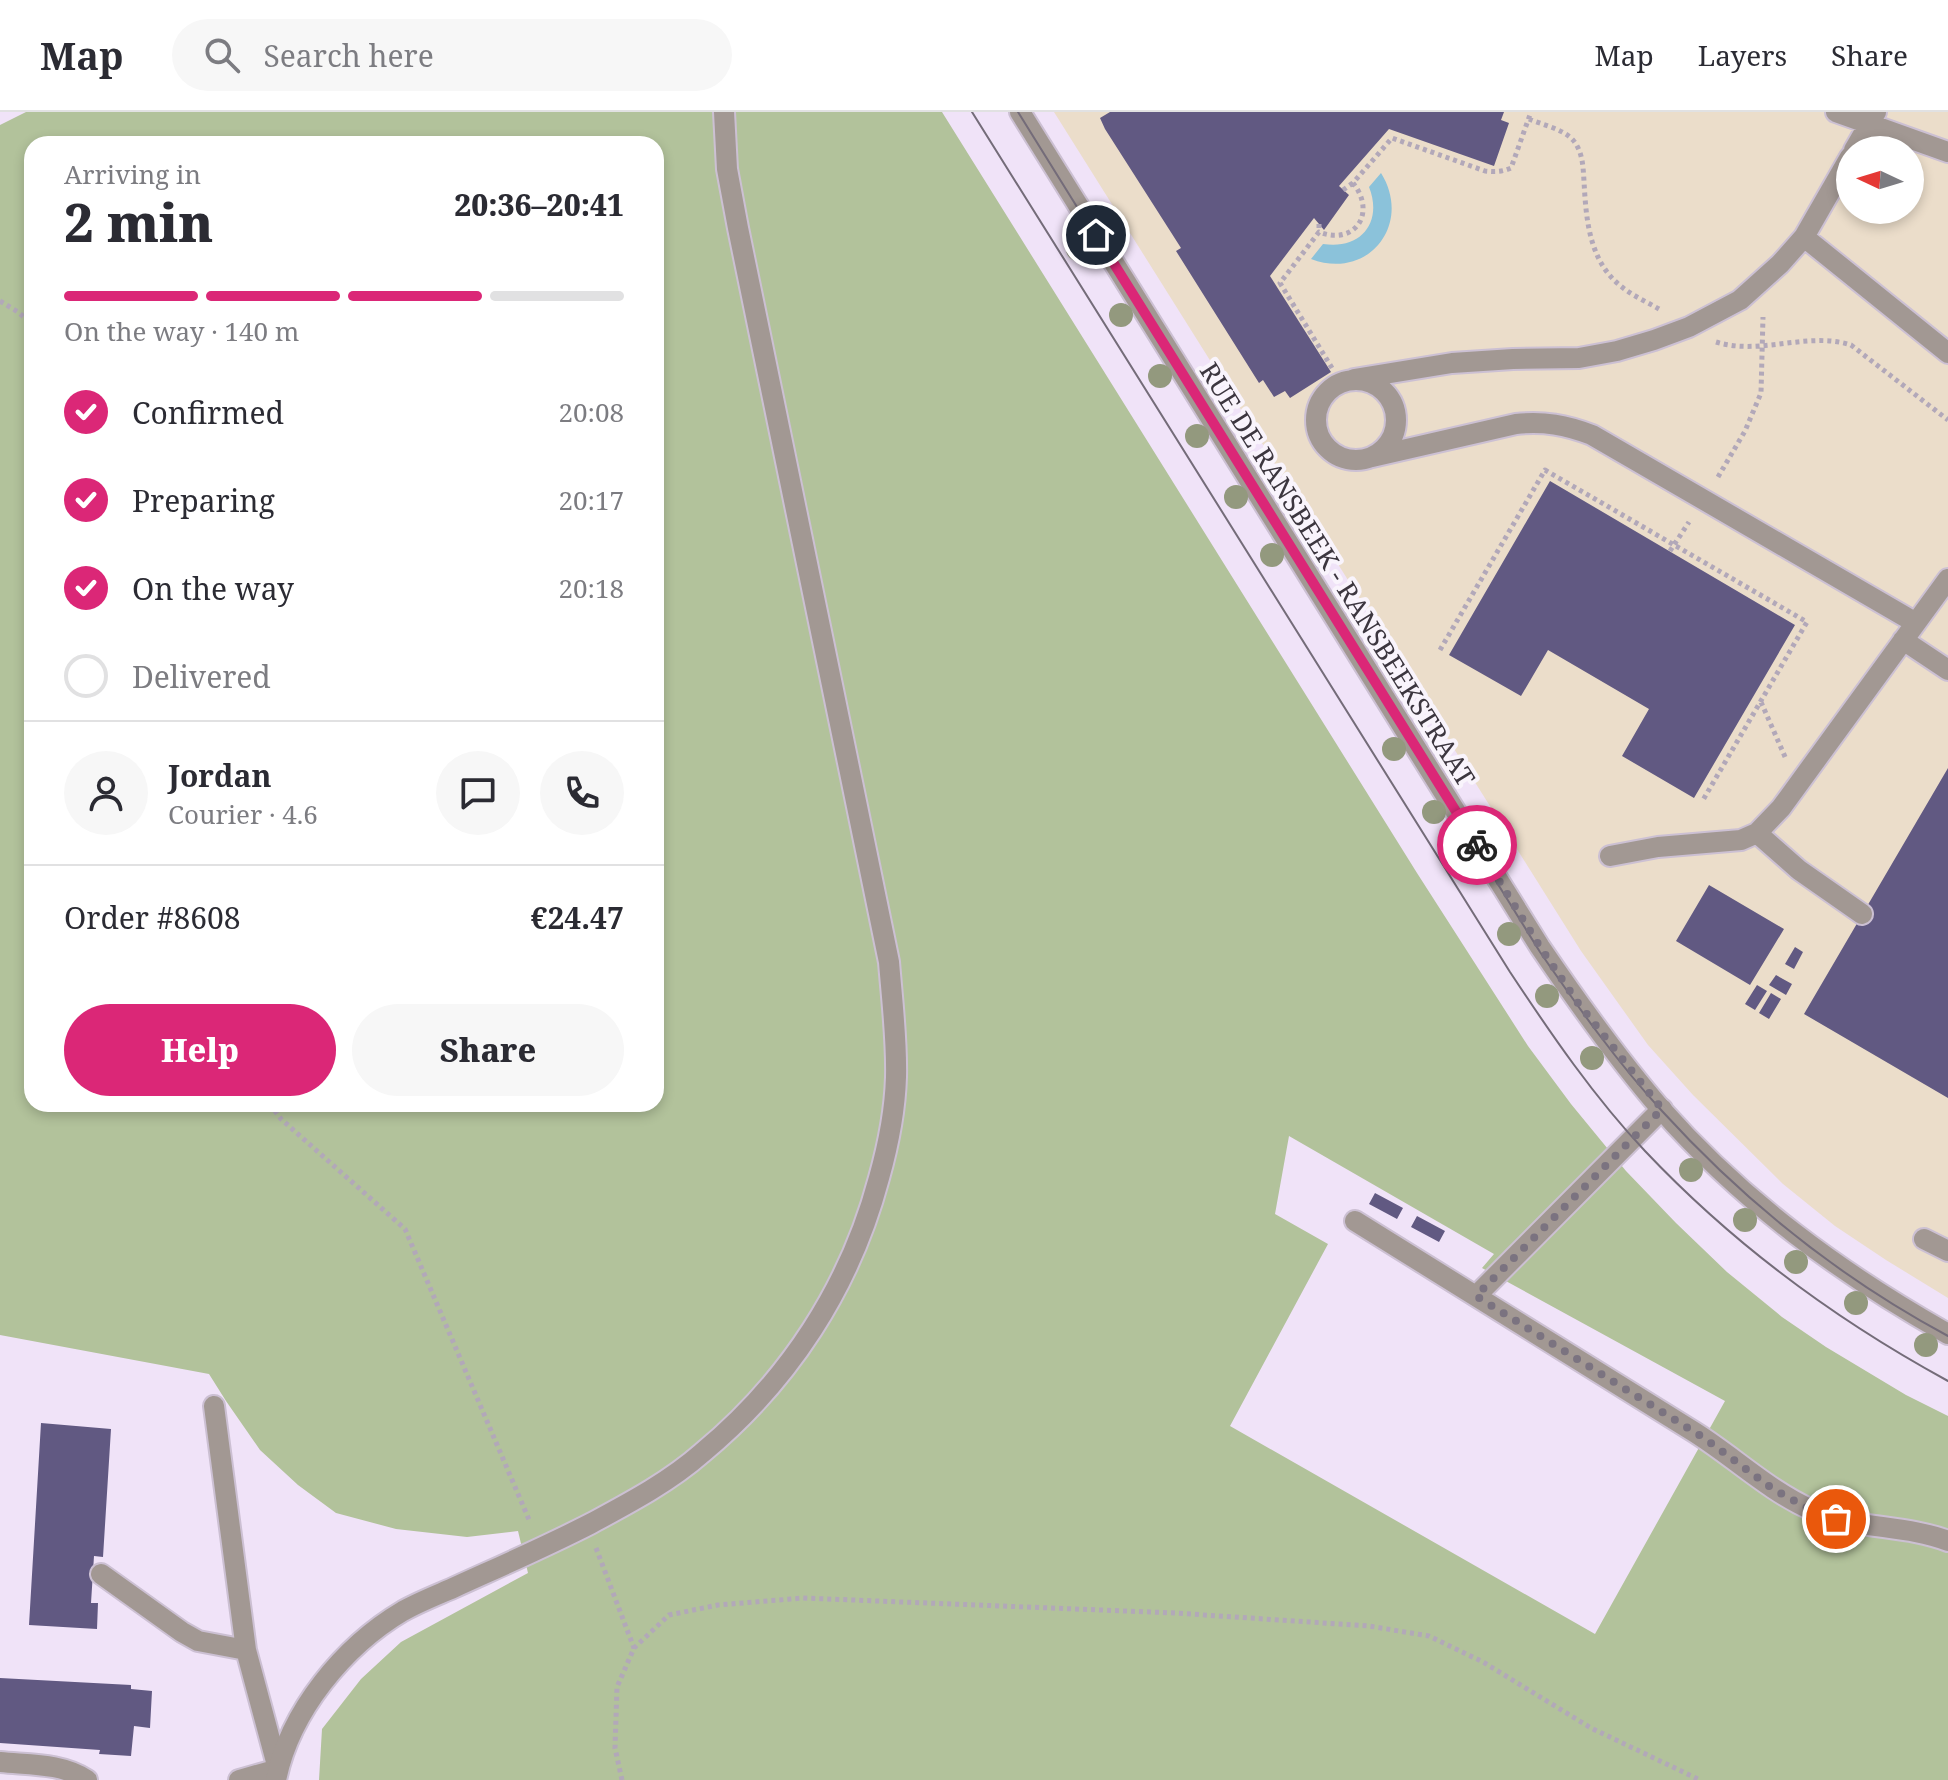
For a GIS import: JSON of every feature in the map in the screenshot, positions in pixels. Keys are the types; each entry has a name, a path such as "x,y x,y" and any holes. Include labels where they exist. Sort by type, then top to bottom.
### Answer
{"street":[{"path":"277,1774 292,1734 312,1697 338,1663 366,1638 404,1610 588,1525 648,1492 702,1454 755,1403 802,1346 836,1290 859,1241 875,1195 886,1151 896,1079 889,962 738,228 727,169 724,112"},
{"name":"RUE DE RANSBEEK - RANSBEEKSTRAAT","path":"1020,112 1540,947 1578,1003 1662,1109 1768,1213 1816,1251 1948,1334"},
{"path":"1836,112 1873,118 1948,152"},
{"path":"1862,136 1873,118"},
{"path":"1836,181 1804,237 1763,280 1723,311 1666,336 1617,351 1579,358 1452,363 1347,381 1329,389 1320,400 1316,429 1331,453 1358,461 1516,424 1556,423 1592,435 1704,500 1909,632 1948,670"},
{"path":"1804,237 1948,353"},
{"path":"1347,381 1366,380 1379,387 1389,396 1395,409 1393,438 1372,457"},
{"path":"1610,856 1658,847 1741,840 1757,833 1781,808 1948,579"},
{"path":"1757,833 1799,870 1862,914"},
{"path":"1476,1296 1662,1109"},
{"path":"1355,1221 1704,1438 1773,1489 1811,1510 1836,1519 1932,1535 1948,1541"},
{"path":"1924,1239 1948,1251"},
{"path":"214,1406 246,1650 277,1774"},
{"path":"101,1574 198,1641 246,1650"},
{"path":"0,1762 56,1767 87,1780"},
{"path":"239,1780 277,1774"}],"path":[{"path":"1343,190 1353,183 1392,138 1485,171 1511,168 1531,112"},
{"path":"1319,232 1339,236 1357,226 1365,204 1353,183"},
{"path":"1319,224 1319,232 1280,283 1347,381"},
{"path":"1670,551 1745,431 1761,393 1763,280"},
{"path":"0,301 24,317"},
{"path":"1440,650 1545,470 1807,622 1703,800"},
{"path":"1760,701 1798,785"},
{"path":"276,1112 405,1229 541,1547"},
{"path":"588,1525 634,1648"},
{"path":"622,1780 615,1748 617,1687 634,1648 669,1615 718,1605 803,1598 1175,1613 1369,1626 1429,1636 1483,1662 1591,1728 1700,1780"}],"shaded area":[{"path":"1054,112 1948,112 1948,1298 1835,1226 1783,1184 1693,1095 1648,1045 1581,951"}],"green space":[{"path":"26,112 942,112 1417,873 1528,1046 1571,1104 1626,1171 1727,1272 1782,1317 1826,1347 1948,1416 1948,1780 319,1780 322,1729 361,1679 401,1642 528,1573 518,1531 467,1537 396,1529 336,1513 298,1485 260,1450 209,1374 0,1335 0,125","holes":["1289,1136 1494,1254 1482,1268 1725,1401 1595,1634 1230,1426 1328,1244 1275,1214"]}],"water":[{"path":"1381,173 1390,192 1392,211 1388,228 1379,243 1367,255 1350,262 1332,264 1311,259 1323,244 1348,243 1366,231 1373,212 1369,187"}],"building":[{"path":"1110,112 1504,112 1501,120 1509,123 1494,166 1389,129 1339,186 1349,195 1324,230 1314,218 1270,276 1331,372 1290,398 1285,391 1274,397 1263,380 1259,383 1176,251 1181,248 1105,129 1100,118"},
{"path":"1550,481 1795,625 1694,798 1622,756 1649,709 1548,650 1521,696 1449,655"},
{"path":"1948,768 1948,1098 1804,1014"},
{"path":"1709,885 1784,929 1750,985 1676,941"},
{"path":"1795,947 1803,952 1794,969 1785,964"},
{"path":"1776,975 1792,984 1786,995 1769,985"},
{"path":"1757,985 1767,991 1755,1010 1745,1004"},
{"path":"1771,993 1781,999 1769,1019 1759,1013"},
{"path":"1375,1193 1403,1208 1397,1219 1369,1204"},
{"path":"1417,1216 1445,1231 1439,1242 1411,1227"},
{"path":"41,1423 111,1429 103,1557 94,1556 91,1603 98,1603 97,1629 29,1625"},
{"path":"0,1678 131,1685 131,1689 152,1691 150,1728 134,1726 131,1756 99,1754 100,1750 0,1743"}],"tram line":[{"path":"972,112 1510,972 1591,1087 1645,1151 1750,1249 1826,1306 1948,1381"},
{"path":"1018,112 1540,952 1598,1034 1662,1111 1760,1207 1869,1289 1948,1336"}],"way so far":[{"path":"1477,845 1578,1003 1662,1109 1476,1296 1704,1438 1773,1489 1811,1510 1836,1519"}],"route":[{"path":"1096,235 1477,845"}]}
